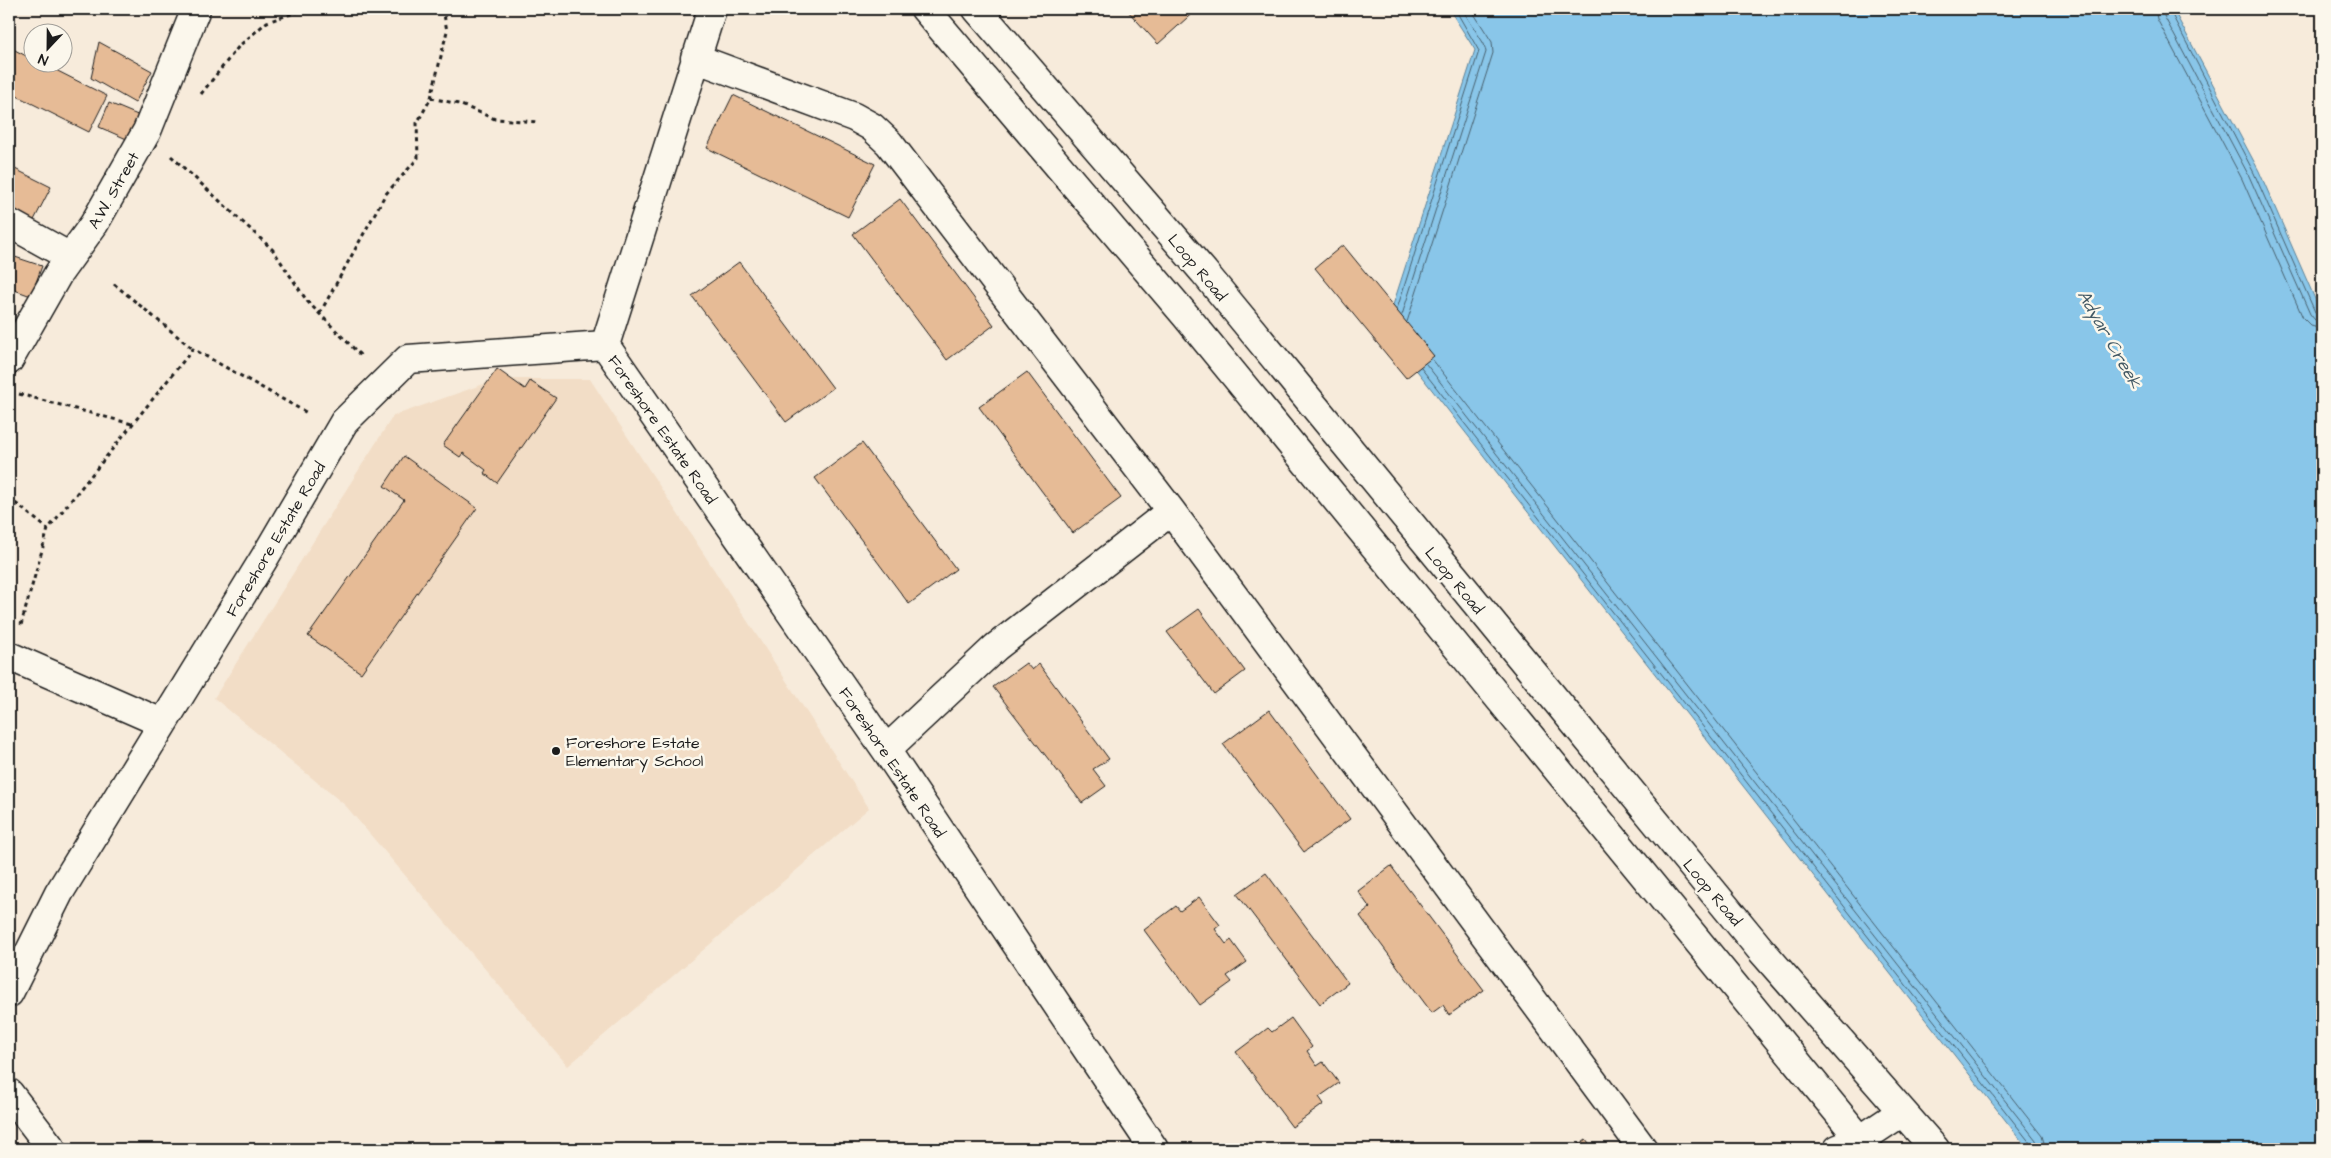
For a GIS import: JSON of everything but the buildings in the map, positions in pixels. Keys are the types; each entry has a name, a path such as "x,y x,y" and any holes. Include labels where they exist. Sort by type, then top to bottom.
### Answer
{"street":[{"name":"A.W. Street","path":"9,360 58,274 94,224 147,131 196,9"},
{"path":"605,345 712,9"},
{"path":"924,9 1192,324 1855,1146 1902,1112"},
{"name":"Loop Road","path":"977,9 1204,272 1290,380 1761,950 1935,1149"},
{"path":"695,58 854,117 878,132 888,143 1171,511 1643,1149"},
{"path":"9,223 70,257"},
{"name":"Foreshore Estate Road","path":"9,993 59,893 344,422 408,359 605,345 886,750 1154,1149"},
{"path":"886,750 996,647 1171,511"},
{"path":"10,658 162,723"},
{"path":"9,1093 52,1149"}],"path":[{"path":"196,100 239,46 267,22 306,9"},
{"path":"320,314 385,195 418,158 417,123 431,98 448,31 443,9"},
{"path":"431,98 459,104 495,119 539,122"},
{"path":"167,152 273,250 307,301 386,381"},
{"path":"114,284 193,349 339,431"},
{"path":"10,658 48,529 193,349"},
{"path":"19,394 132,424"},
{"path":"9,498 48,529"}],"shaded area":[{"name":"Foreshore Estate Elementary School","path":"498,379 590,379 869,808 568,1066 345,805 214,698 393,416"}],"water":[{"name":"Adyar Creek","path":"1449,9 2173,9 2259,171 2322,315 2322,1149 2028,1149 1385,330 1475,50"}],"place":[{"name":"Foreshore Estate Elementary School","path":"556,751"}]}
